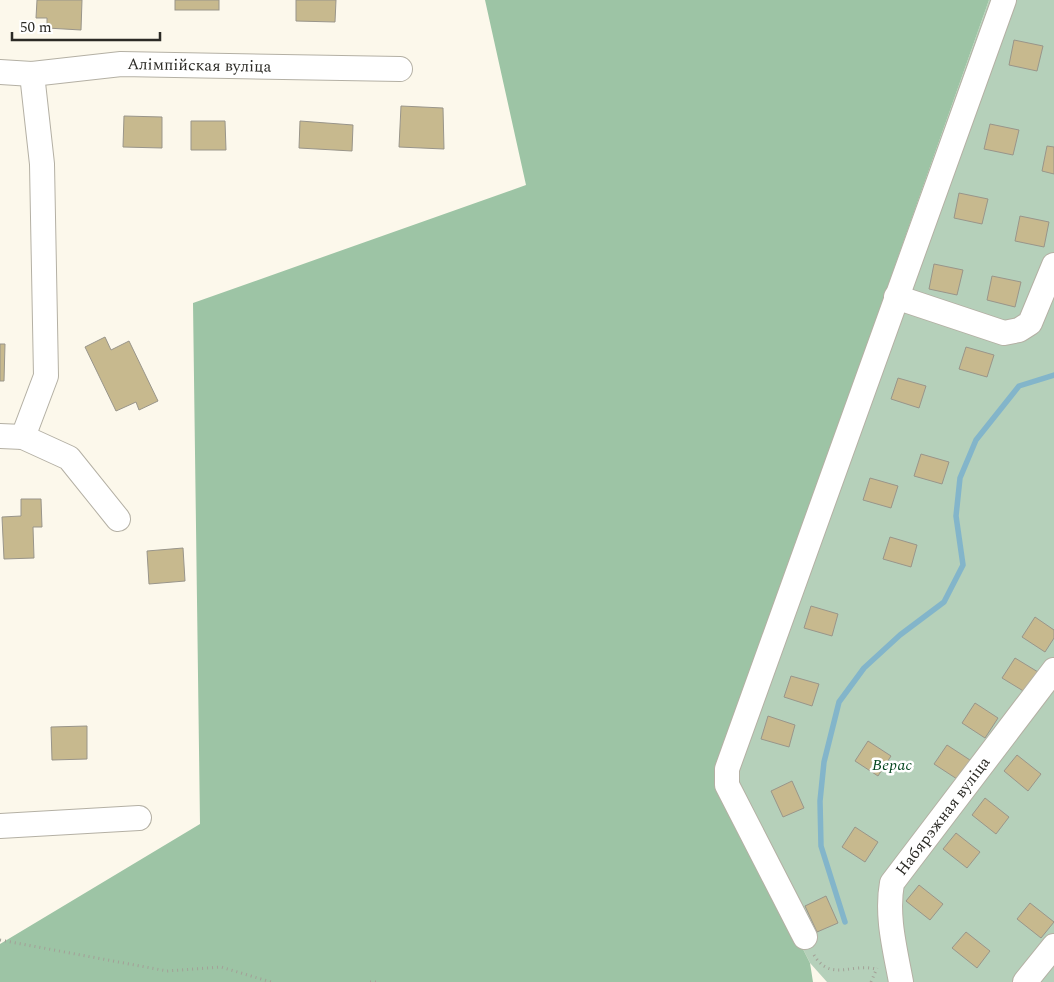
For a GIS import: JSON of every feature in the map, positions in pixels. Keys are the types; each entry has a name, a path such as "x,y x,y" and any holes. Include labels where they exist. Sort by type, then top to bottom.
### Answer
{"street":[{"path":"805,937 727,785 727,769 1004,0"},
{"name":"Алімпійская вуліца","path":"0,72 32,74 122,64 400,69"},
{"path":"23,437 46,376 42,164 32,74"},
{"path":"896,297 1004,333 1019,330 1030,323 1054,265"},
{"path":"0,436 23,437 69,458 118,519"},
{"name":"Набярэжная вуліца","path":"901,982 890,920 889,901 892,883 1054,670"},
{"path":"0,826 139,818"},
{"path":"1025,982 1054,946"}],"path":[{"path":"805,937 820,967 827,971 842,972 868,967 876,969"},
{"path":"0,940 167,971 221,967 271,982"},
{"path":"370,982 378,982"}],"green space":[{"path":"485,0 989,0 715,775 810,963 813,982 0,982 0,944 200,824 193,303 526,185"},
{"name":"Верас","path":"989,0 1054,0 1054,982 827,982 810,963 715,775"}],"building":[{"path":"37,0 82,0 81,30 47,28 47,18 36,18"},
{"path":"175,0 219,0 219,10 175,10"},
{"path":"296,0 336,0 335,22 296,21"},
{"path":"1014,40 1043,46 1037,71 1009,65"},
{"path":"401,106 443,108 444,149 399,147"},
{"path":"124,116 162,117 162,148 123,147"},
{"path":"191,121 225,121 226,150 191,150"},
{"path":"300,121 353,125 352,151 299,148"},
{"path":"990,124 1019,130 1013,155 984,149"},
{"path":"1047,146 1054,147 1054,174 1042,171"},
{"path":"959,193 988,199 982,224 954,218"},
{"path":"1020,216 1049,222 1044,247 1015,241"},
{"path":"934,264 963,270 957,295 929,289"},
{"path":"992,276 1021,282 1015,307 987,300"},
{"path":"105,337 111,350 129,341 158,401 139,410 136,402 116,411 85,347"},
{"path":"0,344 5,344 4,381 0,381"},
{"path":"966,347 994,355 987,377 959,369"},
{"path":"898,378 926,386 919,408 891,399"},
{"path":"921,454 949,462 942,484 914,476"},
{"path":"870,478 898,486 891,508 863,500"},
{"path":"21,499 41,499 42,527 33,527 34,558 4,559 2,517 21,516"},
{"path":"890,537 917,545 911,567 883,559"},
{"path":"183,548 185,581 149,584 147,551"},
{"path":"811,606 838,614 832,636 804,628"},
{"path":"1035,617 1054,630 1054,638 1045,652 1022,637"},
{"path":"1015,658 1038,672 1025,692 1002,678"},
{"path":"791,676 819,684 812,706 784,697"},
{"path":"975,703 998,718 985,738 962,723"},
{"path":"768,716 795,725 789,747 761,739"},
{"path":"87,726 87,759 52,760 51,727"},
{"path":"868,741 891,756 878,776 855,761"},
{"path":"947,745 970,760 957,779 934,764"},
{"path":"1017,755 1041,774 1028,791 1004,771"},
{"path":"792,781 804,808 783,817 771,791"},
{"path":"985,798 1009,817 996,834 972,815"},
{"path":"855,827 878,842 865,862 842,847"},
{"path":"956,833 980,852 967,868 943,849"},
{"path":"919,885 943,904 930,920 906,901"},
{"path":"826,896 838,923 817,932 805,906"},
{"path":"1030,903 1054,922 1041,938 1017,919"},
{"path":"966,932 990,951 977,968 952,948"}],"waterway":[{"path":"845,922 821,846 820,801 824,762 839,702 864,668 900,635 944,602 963,565 956,516 960,478 976,440 1019,386 1054,375"}]}
